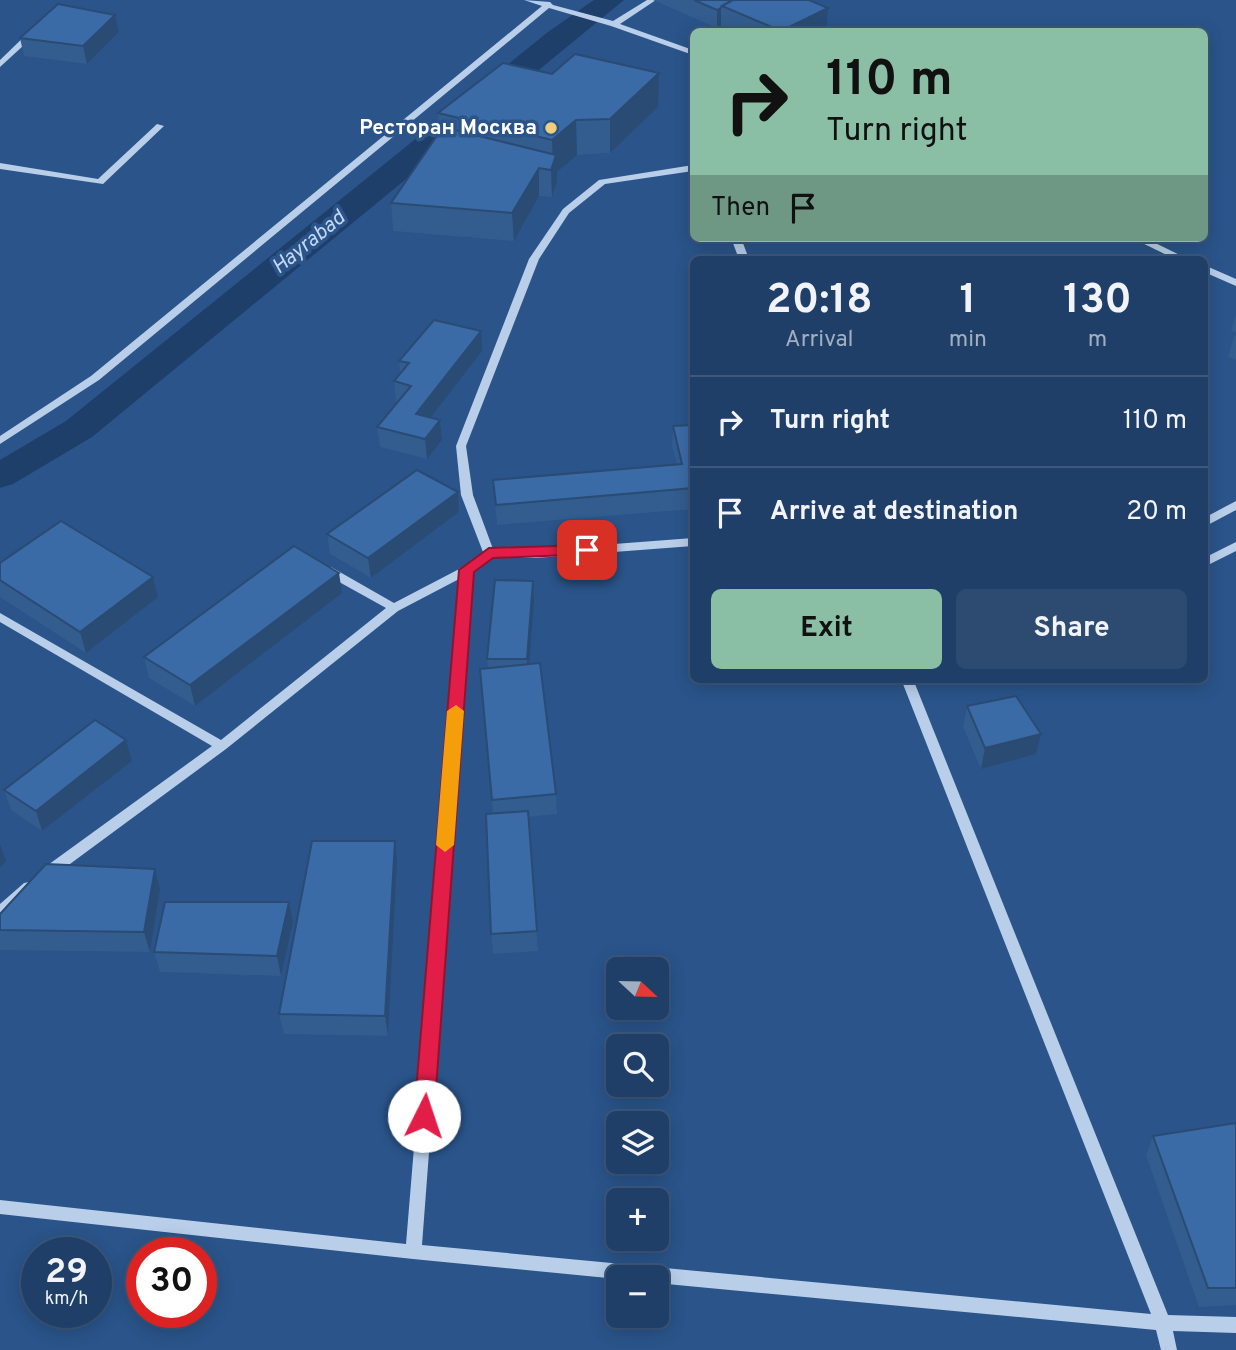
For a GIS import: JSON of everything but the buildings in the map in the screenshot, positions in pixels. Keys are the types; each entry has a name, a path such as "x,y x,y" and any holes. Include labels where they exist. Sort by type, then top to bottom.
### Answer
{"street":[{"path":"528,0 610,23 690,52"},
{"path":"610,23 652,0"},
{"path":"0,441 95,379 553,5"},
{"path":"0,65 38,28"},
{"path":"489,553 467,495 461,446 534,259 566,211 602,182 690,168"},
{"path":"1146,242 1177,256"},
{"path":"1208,270 1236,283"},
{"path":"1208,521 1236,505"},
{"path":"0,912 13,899 222,747 394,608 467,570 489,553 535,554 690,542"},
{"path":"1208,561 1236,546"},
{"path":"315,563 394,608"},
{"path":"413,1252 467,570"},
{"path":"0,617 222,747"},
{"path":"909,683 1163,1323 1169,1350"},
{"path":"0,1207 413,1252 1163,1323 1236,1325"}],"lane":[{"path":"0,166 100,182 160,126"}],"waterway":[{"name":"Hayrabad","path":"0,476 79,429 558,38 611,0"}],"slow traffic":[{"path":"445,845 456,711"}],"place":[{"name":"Ресторан Москва","path":"551,128"}],"route":[{"path":"424,1116 467,570 489,553 535,554 587,550"}]}
